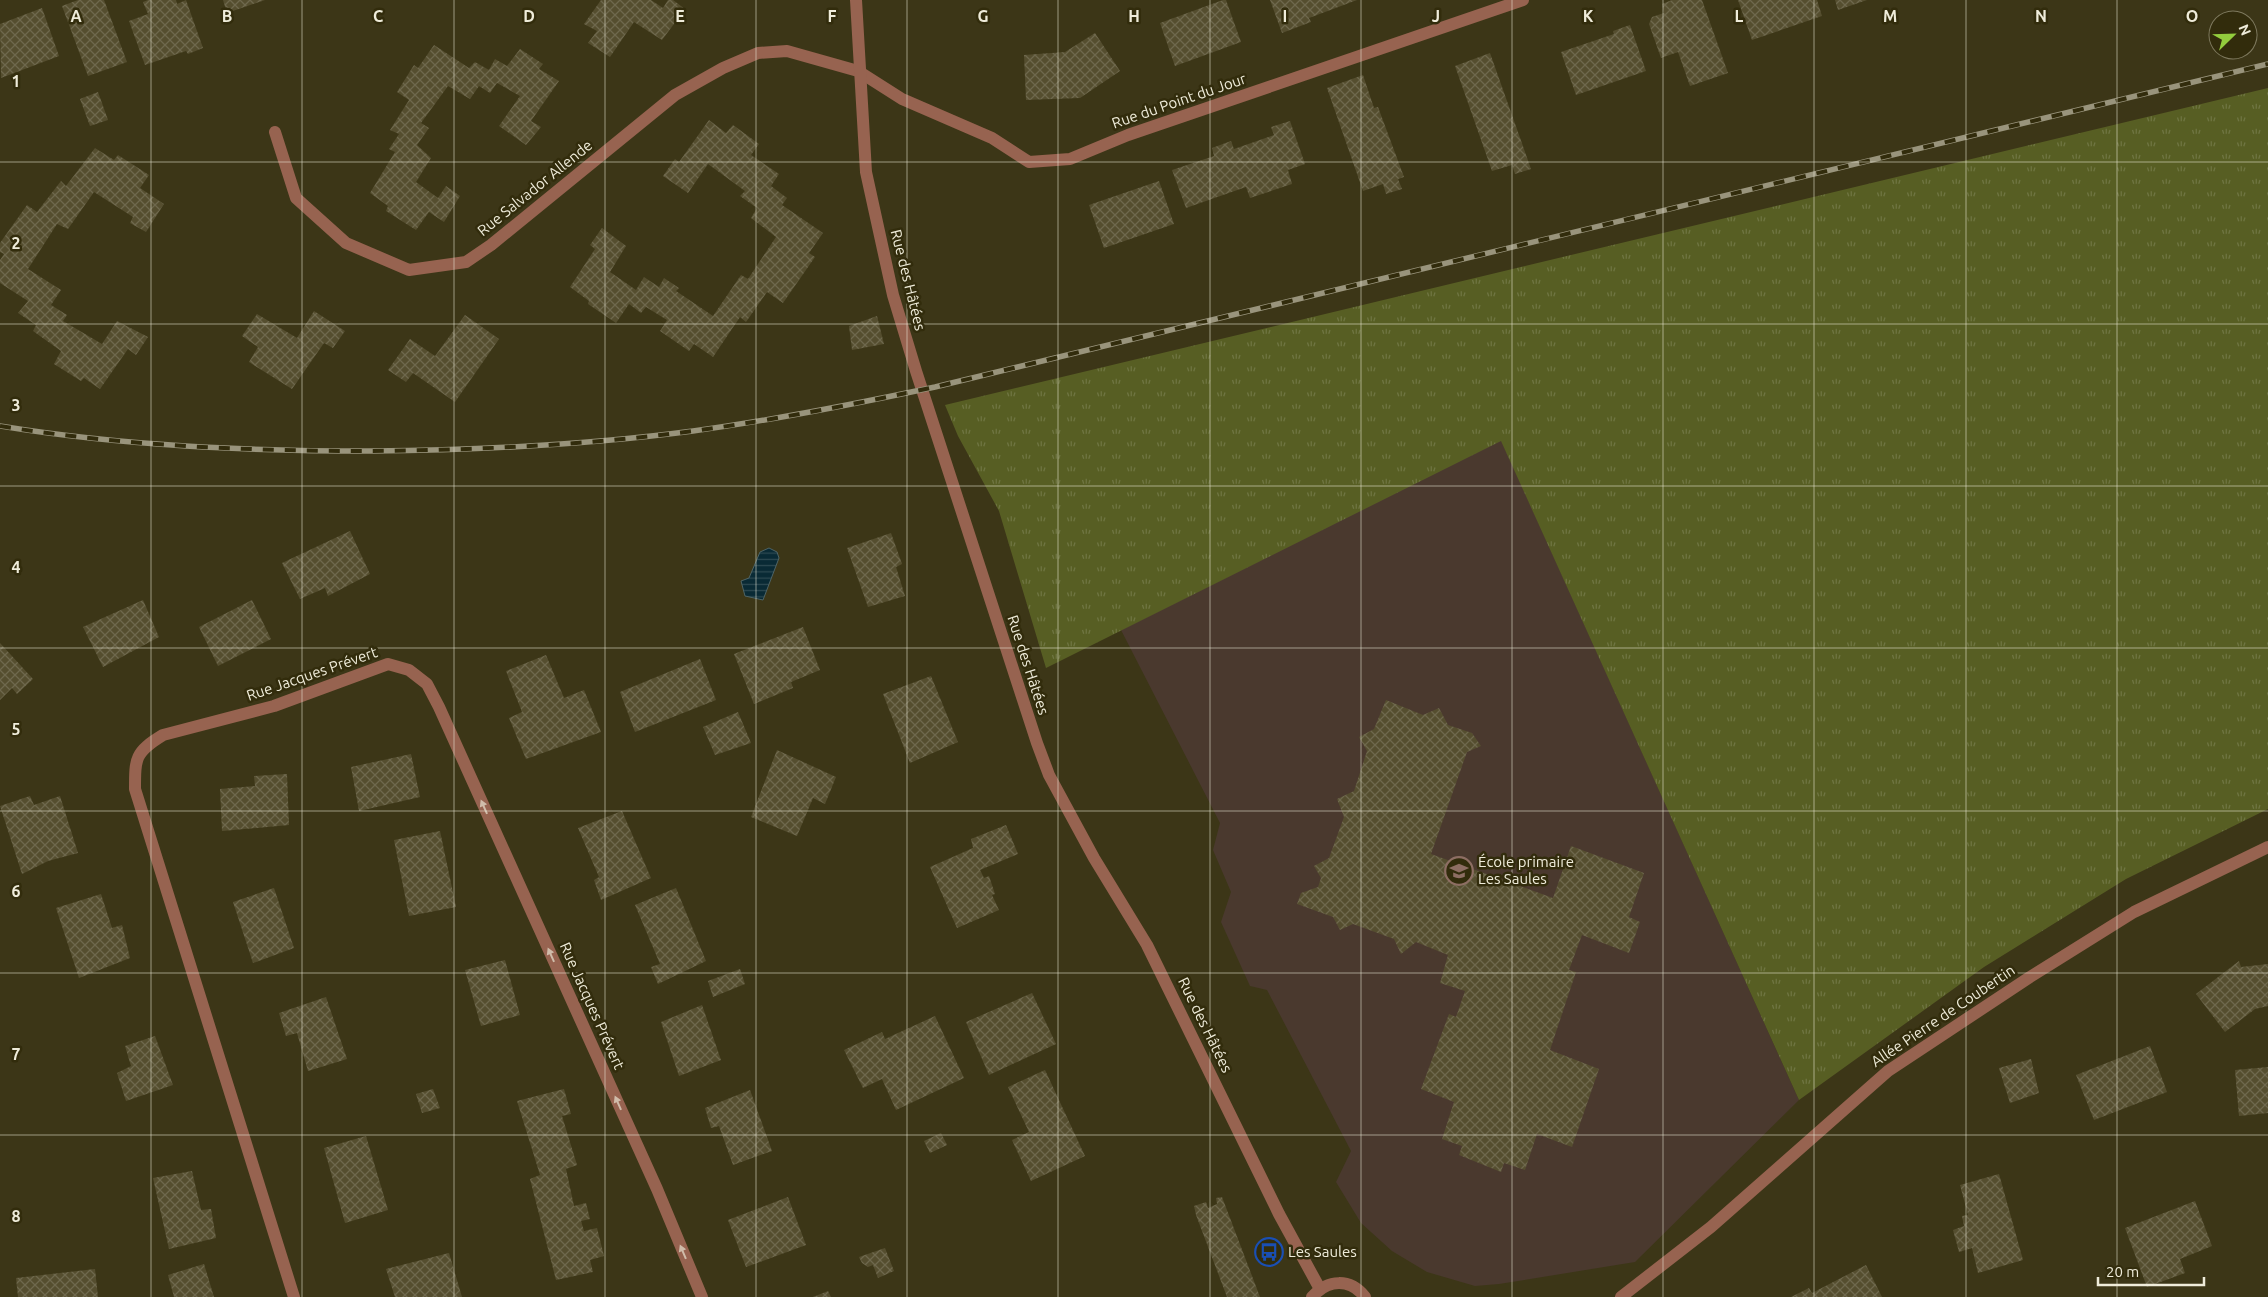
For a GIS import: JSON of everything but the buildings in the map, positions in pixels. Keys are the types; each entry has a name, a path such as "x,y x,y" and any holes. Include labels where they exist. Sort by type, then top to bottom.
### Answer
{"street":[{"name":"Rue des Hâtées","path":"856,0 858,71 866,172 893,295 918,380 1036,743 1049,775 1094,858 1147,945 1316,1293"},
{"name":"Rue du Point du Jour","path":"858,71 902,99 992,138 1029,162 1070,159 1128,135 1523,0"},
{"name":"Rue Salvador Allende","path":"275,132 296,198 346,243 409,270 466,262 491,245 675,95 723,68 758,53 787,51 858,71"},
{"name":"Rue Jacques Prévert","path":"294,1297 135,789 135,762 146,745 162,735 274,706 388,664 409,670 427,684 439,707 656,1189 702,1297"},
{"name":"Allée Pierre de Coubertin","path":"1621,1297 1711,1227 1888,1071 2030,977 2134,912 2268,847"},
{"path":"1316,1293 1331,1283 1341,1282 1360,1290 1365,1297"}],"shaded area":[{"name":"École primaire Les Saules","path":"1501,440 1799,1100 1635,1262 1499,1284 1475,1286 1427,1272 1392,1251 1361,1223 1336,1182 1351,1151 1267,990 1250,986 1221,922 1231,892 1213,850 1220,823 1121,630"}],"green space":[{"path":"2268,88 2268,809 2126,879 1984,967 1799,1100 1501,441 1046,668 999,511 958,436 945,405"}],"water":[{"path":"769,548 777,552 779,558 763,600 745,596 741,581 749,578 760,552"}],"railway":[{"path":"0,426 139,443 279,450 372,451 493,448 573,443 653,436 754,422 935,387 2268,64"}],"place":[{"name":"École primaire Les Saules","path":"1459,871"},
{"name":"Les Saules","path":"1269,1252"}]}
